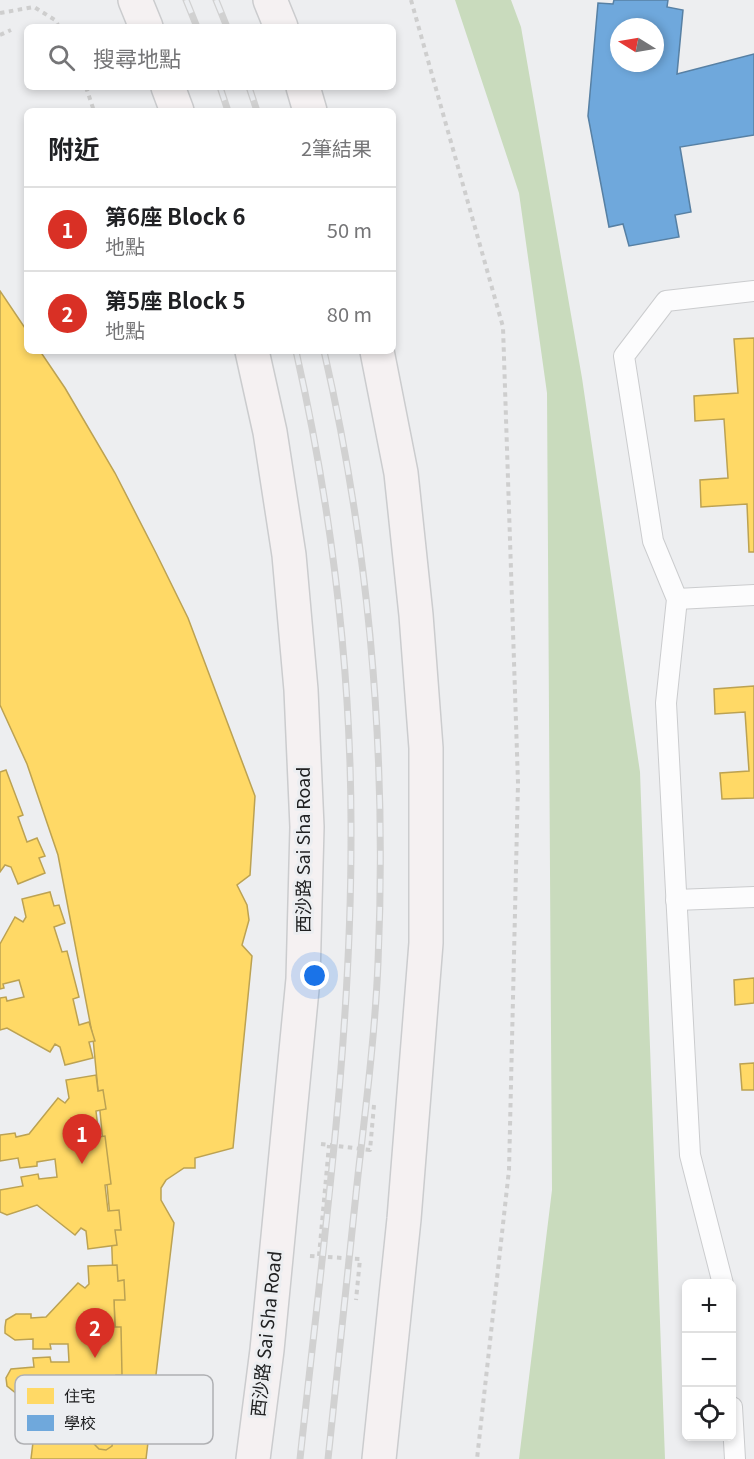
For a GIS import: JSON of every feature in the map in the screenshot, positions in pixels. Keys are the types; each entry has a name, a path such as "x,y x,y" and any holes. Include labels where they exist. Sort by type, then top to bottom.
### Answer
{"main road":[{"path":"135,0 145,24"},
{"path":"270,0 280,24"},
{"path":"295,0 296,24"},
{"path":"169,90 176,108"},
{"path":"304,90 309,108"},
{"name":"西沙路 Sai Sha Road","path":"253,354 270,432 289,555 301,690 307,826 303,979 267,1350 253,1459"},
{"path":"379,354 401,473 416,615 426,748 426,943 404,1219 379,1459"}],"lane":[{"path":"722,1279 690,1155 666,703 677,599 653,541 624,356 666,301 754,291"},
{"path":"677,599 754,594"},
{"path":"676,900 754,897"},
{"path":"734,1441 735,1459"}],"path":[{"path":"30,0 34,7 55,20 57,24"},
{"path":"411,0 503,327 518,783 509,1170 477,1459"},
{"path":"0,13 34,7"},
{"path":"0,35 11,30"},
{"path":"87,90 93,108"},
{"path":"319,1144 370,1150 370,1138"},
{"path":"319,1256 329,1145"},
{"path":"302,1255 360,1259 356,1304"}],"green space":[{"path":"455,0 511,0 521,27 582,378 640,772 665,1459 519,1459 552,1190 547,393 519,193"}],"building: 住宅":[{"path":"0,291 24,327 24,354 42,354 65,388 115,473 156,553 188,618 255,796 250,875 237,885 247,905 249,920 242,945 252,956 233,1148 195,1158 195,1168 184,1168 166,1180 161,1188 161,1200 174,1223 156,1375 117,1375 111,1227 93,1038 58,855 27,764 0,705"},
{"path":"754,338 754,552 749,552 747,504 701,507 700,480 728,478 724,419 695,421 694,396 738,393 734,339"},
{"path":"754,686 754,798 722,799 720,773 749,771 745,712 715,714 714,689"},
{"path":"6,770 23,815 18,817 27,842 37,838 45,856 39,858 45,873 18,884 11,867 5,865 0,872 0,772"},
{"path":"50,892 54,906 59,905 65,923 54,927 62,952 67,951 79,997 73,999 79,1025 89,1022 95,1041 89,1042 93,1058 65,1065 60,1047 55,1044 50,1052 7,1028 0,1030 0,998 6,997 7,1001 24,997 19,980 3,984 4,988 0,989 0,944 15,917 23,922 26,917 22,899"},
{"path":"754,978 754,1003 735,1005 734,980"},
{"path":"754,1063 754,1090 742,1090 740,1064"},
{"path":"96,1075 98,1091 103,1090 106,1109 96,1111 99,1137 105,1136 111,1184 105,1185 108,1211 119,1210 121,1230 115,1230 117,1245 88,1249 86,1231 81,1228 75,1235 37,1205 7,1215 0,1212 0,1190 23,1186 21,1177 38,1174 39,1179 57,1177 55,1159 37,1162 37,1166 20,1168 18,1158 0,1161 0,1135 15,1133 16,1137 29,1134 58,1098 65,1103 69,1098 66,1080"},
{"path":"117,1265 118,1281 124,1280 125,1300 114,1300 115,1327 121,1327 122,1375 15,1375 15,1392 7,1386 6,1378 11,1369 34,1367 33,1358 50,1357 51,1362 69,1362 68,1344 50,1344 51,1349 33,1349 33,1339 15,1340 5,1333 6,1320 16,1314 31,1314 31,1318 46,1317 78,1283 85,1288 89,1284 88,1266"},
{"path":"33,1444 148,1444 146,1459 31,1459"},
{"path":"94,1444 112,1444 106,1450 99,1449"}],"building: 學校":[{"path":"614,0 668,0 667,7 683,10 677,74 754,54 754,135 680,147 691,212 675,215 679,237 629,246 623,224 609,227 588,116 598,3 613,4"}],"railway":[{"path":"186,0 196,24"},
{"path":"216,0 226,24"},
{"path":"221,90 227,108"},
{"path":"250,90 256,108"},
{"path":"297,354 320,472 344,655 351,840 350,918 341,1073 300,1459"},
{"path":"325,354 340,426 364,578 372,655 380,809 377,990 328,1459"}],"place":[{"name":"第6座 Block 6","path":"82,1164"},
{"name":"第5座 Block 5","path":"95,1358"}]}
